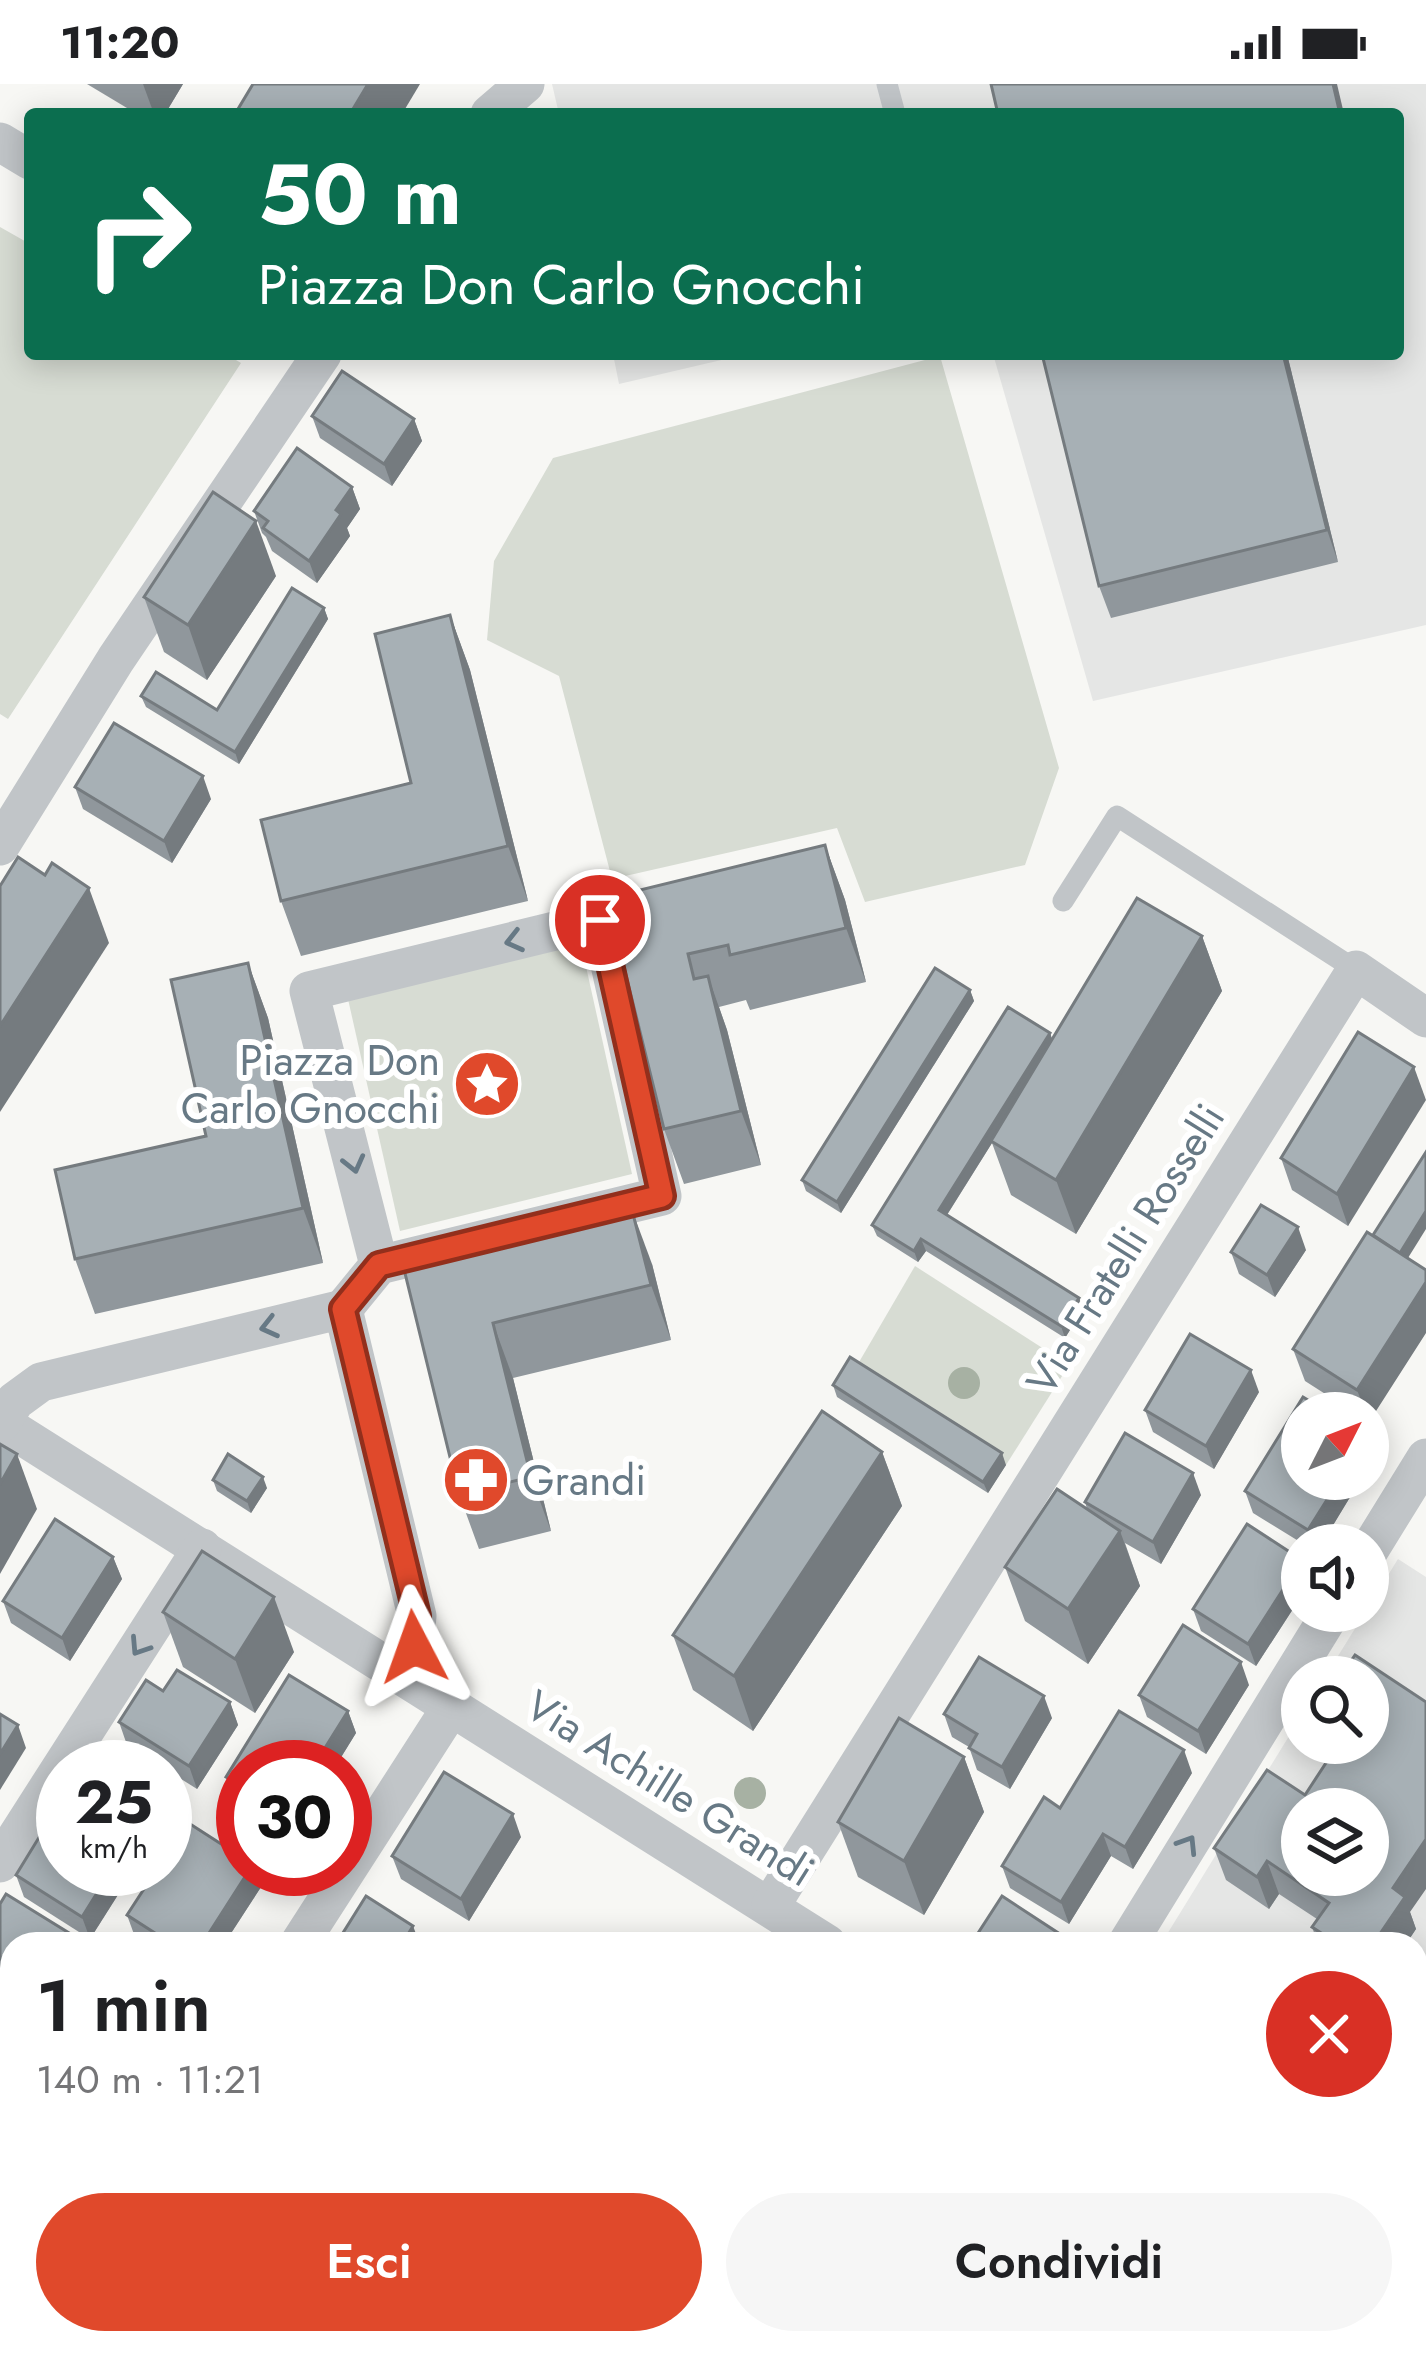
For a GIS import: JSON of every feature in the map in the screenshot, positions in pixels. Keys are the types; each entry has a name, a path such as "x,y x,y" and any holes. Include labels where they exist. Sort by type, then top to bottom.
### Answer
{"street":[{"path":"497,108 525,84"},
{"path":"0,846 116,658 318,360"},
{"path":"379,1265 309,991 600,920 662,1196 379,1265 343,1309 417,1616 414,1647 400,1674"},
{"path":"1356,970 1426,1018"},
{"name":"Via Fratelli Rosselli","path":"771,1905 1356,970"},
{"name":"Via Achille Grandi","path":"343,1309 40,1382 15,1401 0,1423 810,1932"},
{"path":"1385,1524 1426,1458"},
{"path":"0,1863 202,1548"},
{"path":"1134,1932 1319,1632"},
{"path":"306,1932 452,1706"}],"lane":[{"path":"1063,901 1117,816 1356,970"}],"shaded area":[{"path":"552,84 1426,84 1426,625 1093,701 995,360 1404,360 1404,108 558,108"},
{"path":"0,227 24,241 24,360 241,363 8,719 0,714"},
{"path":"614,360 721,360 619,384"},
{"path":"925,360 941,360 1059,768 1025,865 865,902 837,828 612,879 559,676 487,640 494,561 553,458"},
{"path":"581,944 632,1174 400,1231 348,999"},
{"path":"915,1266 1069,1365 1006,1465 855,1369"},
{"path":"1398,1559 1426,1577 1426,1932 1168,1932 1281,1749 1281,1764 1389,1764 1389,1656 1338,1656 1353,1632 1389,1632 1389,1574"}],"building":[{"path":"253,84 368,84 354,108 239,108"},
{"path":"991,84 1333,84 1339,108 997,108"},
{"path":"1043,360 1284,360 1327,530 1099,586"},
{"path":"342,371 414,419 384,464 312,416"},
{"path":"297,448 352,487 336,510 341,514 309,561 263,528 268,521 254,511"},
{"path":"213,492 256,521 188,625 144,597"},
{"path":"292,588 324,608 235,752 141,696 156,672 217,710"},
{"path":"450,615 508,846 281,901 261,820 411,783 375,634"},
{"path":"114,723 203,776 164,841 75,787"},
{"path":"825,845 846,928 730,955 728,945 688,954 694,979 708,976 741,1111 664,1129 607,898"},
{"path":"18,857 45,875 52,863 89,888 0,1026 0,886"},
{"path":"1137,898 1202,936 1056,1180 991,1141"},
{"path":"248,963 303,1208 75,1259 55,1170 206,1136 171,980"},
{"path":"935,968 970,990 837,1202 802,1180"},
{"path":"1008,1007 1050,1033 939,1210 1079,1298 1061,1326 921,1239 914,1251 872,1225"},
{"path":"1358,1032 1414,1067 1337,1194 1281,1158"},
{"path":"1426,1152 1426,1211 1400,1253 1373,1235"},
{"path":"1261,1205 1298,1227 1267,1275 1231,1252"},
{"path":"632,1210 651,1285 493,1323 531,1477 459,1494 403,1265"},
{"path":"1367,1232 1426,1270 1426,1282 1357,1390 1293,1349"},
{"path":"1190,1334 1251,1370 1206,1446 1145,1410"},
{"path":"850,1357 1002,1453 983,1482 833,1385"},
{"path":"822,1411 882,1452 734,1676 673,1635"},
{"path":"1125,1433 1193,1473 1153,1542 1085,1502"},
{"path":"1281,1433 1281,1500 1327,1500 1312,1524 1298,1524 1245,1491"},
{"path":"0,1444 17,1454 0,1484"},
{"path":"228,1454 263,1477 247,1501 213,1480"},
{"path":"1057,1489 1120,1531 1068,1609 1005,1567"},
{"path":"55,1519 113,1557 62,1638 3,1601"},
{"path":"1247,1524 1281,1546 1281,1593 1248,1644 1193,1609"},
{"path":"202,1551 274,1597 235,1659 163,1612"},
{"path":"1183,1625 1241,1662 1198,1731 1139,1695"},
{"path":"979,1657 1044,1696 1002,1767 969,1748 977,1734 944,1714"},
{"path":"177,1670 230,1702 192,1761 192,1740 148,1740 119,1722 146,1680 163,1691"},
{"path":"289,1675 348,1711 330,1740 249,1740"},
{"path":"1389,1678 1426,1702 1426,1839 1393,1888 1405,1897 1381,1932 1320,1932 1312,1927 1329,1903 1319,1896 1389,1896 1389,1788 1310,1788 1325,1764 1389,1764"},
{"path":"1119,1711 1184,1750 1125,1847 1103,1834 1061,1902 1002,1866 1044,1797 1060,1808"},
{"path":"0,1714 18,1725 0,1754"},
{"path":"899,1718 964,1757 904,1861 838,1822"},
{"path":"1267,1770 1294,1788 1281,1788 1281,1870 1267,1861 1257,1877 1214,1848"},
{"path":"444,1772 513,1814 461,1899 392,1856"},
{"path":"192,1825 216,1841 216,1896 233,1896 210,1932 153,1932 127,1915 139,1896 192,1896"},
{"path":"36,1842 36,1888 16,1875"},
{"path":"6,1894 68,1932 0,1932 0,1904"},
{"path":"49,1896 95,1896 82,1917"},
{"path":"366,1896 413,1926 409,1932 344,1932"},
{"path":"1002,1896 1057,1932 979,1932"}],"place":[{"name":"Piazza Don Carlo Gnocchi","path":"487,1084"},
{"name":"Grandi","path":"476,1480"}],"route":[{"path":"414,1647 417,1616 343,1309 379,1265 662,1196 600,920"}]}
